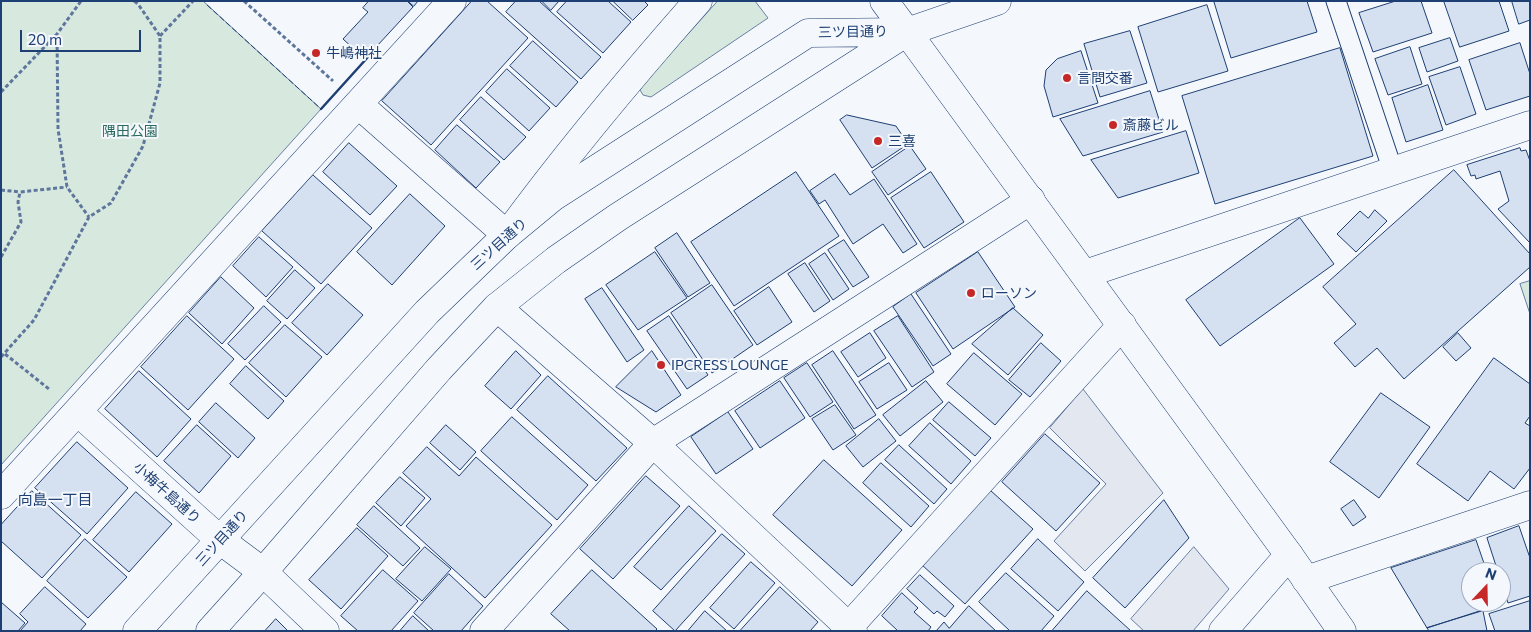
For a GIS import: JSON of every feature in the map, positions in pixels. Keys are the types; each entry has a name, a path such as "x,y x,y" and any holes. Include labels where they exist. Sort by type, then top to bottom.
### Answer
{"main road":[{"path":"1,495 452,1"},
{"path":"358,104 506,235 556,168 645,61 698,1"},
{"path":"884,1 1085,274 1342,631"},
{"path":"907,32 997,1"},
{"name":"三ツ目通り","path":"137,631 428,312 506,235 553,197 808,33 907,32"},
{"name":"三ツ目通り","path":"210,631 439,369 497,307 556,260 618,217 907,32"},
{"path":"1085,274 1530,125"},
{"path":"484,631 653,444 1031,200"},
{"path":"497,307 653,444 849,630 1122,325"},
{"name":"小梅牛島通り","path":"78,412 220,540 263,572 325,631"},
{"path":"1306,580 1530,505"},
{"path":"1223,631 1289,555"}],"lane":[{"path":"1336,1 1393,171"}],"path":[{"path":"1,92 57,34 81,1"},
{"path":"1,357 34,320 88,218 110,203 143,146 160,83 160,36 134,1"},
{"path":"160,36 193,1"},
{"path":"244,1 358,104"},
{"path":"57,34 58,129 67,188 88,218"},
{"path":"1,190 20,192 67,188"},
{"path":"1,257 21,222 18,202 20,192"},
{"path":"5,354 78,412"}],"green space":[{"name":"隅田公園","path":"1,1 203,1 321,109 1,465"},
{"path":"718,1 755,1 768,18 651,97 643,95 640,90 645,82"},
{"path":"1530,281 1530,314 1520,284"}],"shaded area":[{"path":"1083,389 1163,493 1085,571 1054,541 1106,484 1050,428"},
{"path":"1194,547 1229,589 1193,631 1144,631 1131,619"}],"building":[{"path":"369,1 407,1 413,7 365,59 343,39 368,12 363,8"},
{"path":"408,1 418,1 414,6"},
{"path":"472,1 487,1 528,38 431,145 382,101"},
{"path":"516,1 539,1 601,57 581,79 506,12"},
{"path":"542,1 559,1 551,10"},
{"path":"567,1 608,1 631,22 603,53 557,12"},
{"path":"613,1 644,1 648,5 633,20"},
{"path":"1307,1 1317,32 1231,58 1214,2"},
{"path":"1396,1 1421,1 1432,33 1373,52 1359,13"},
{"path":"1444,1 1499,1 1509,31 1460,47"},
{"path":"1512,1 1530,1 1530,20 1519,24"},
{"path":"1207,5 1228,71 1158,92 1138,27"},
{"path":"1130,31 1147,83 1100,97 1084,44"},
{"path":"1450,38 1458,61 1427,72 1419,48"},
{"path":"533,41 578,82 556,107 510,66"},
{"path":"1520,43 1530,74 1530,96 1486,110 1469,60"},
{"path":"1410,47 1422,84 1388,95 1375,59"},
{"path":"1340,48 1373,156 1215,204 1182,96"},
{"name":"言問交番","path":"1081,51 1098,103 1053,117 1044,86 1046,70 1057,59"},
{"path":"1460,67 1476,114 1446,125 1429,77"},
{"path":"507,69 550,108 529,131 486,92"},
{"path":"1428,85 1443,130 1406,142 1392,98"},
{"name":"斎藤ビル","path":"1150,91 1163,132 1083,156 1060,119"},
{"path":"481,97 526,137 504,160 460,120"},
{"path":"847,115 896,126 908,144 872,168 840,120"},
{"path":"457,125 500,162 476,188 435,150"},
{"path":"1186,131 1199,173 1118,198 1091,160"},
{"path":"349,143 397,186 370,215 323,172"},
{"path":"910,146 926,169 888,195 872,172"},
{"path":"1520,148 1521,151 1526,150 1530,161 1530,243 1498,209 1509,201 1500,171 1476,179 1475,175 1471,176 1467,165"},
{"path":"1454,170 1530,254 1530,267 1404,379 1377,348 1355,367 1334,343 1356,324 1323,287"},
{"path":"796,172 839,236 734,306 691,242"},
{"path":"931,172 964,222 924,248 891,198"},
{"path":"835,174 850,195 874,179 917,244 903,253 883,224 853,244 825,200 819,204 810,191"},
{"path":"313,175 372,228 321,284 262,231"},
{"path":"410,194 445,226 392,285 357,252"},
{"path":"1375,210 1387,221 1356,252 1337,234 1360,211 1368,218"},
{"path":"1300,218 1334,264 1220,346 1186,300"},
{"path":"677,233 710,283 688,297 655,248"},
{"path":"259,237 293,267 266,297 233,266"},
{"path":"844,240 869,277 853,287 828,250"},
{"path":"655,252 687,298 638,330 606,285"},
{"path":"978,252 1015,307 953,349 916,293"},
{"path":"825,253 849,289 833,300 809,264"},
{"path":"805,263 830,301 814,312 788,274"},
{"path":"295,270 315,288 287,319 267,301"},
{"path":"221,277 254,308 222,344 189,313"},
{"path":"328,284 363,315 327,355 292,323"},
{"path":"712,285 753,345 712,373 671,313"},
{"path":"769,287 792,322 757,345 734,311"},
{"path":"602,288 644,350 627,362 585,299"},
{"path":"911,294 951,354 933,366 893,307"},
{"path":"264,306 281,322 245,360 228,344"},
{"path":"1013,308 1043,335 1008,375 972,344"},
{"path":"187,316 234,359 188,410 141,367"},
{"path":"669,316 708,375 687,389 647,331"},
{"path":"898,316 934,372 912,387 874,331"},
{"path":"285,325 322,357 286,397 249,363"},
{"path":"870,333 886,358 858,377 841,352"},
{"path":"1458,333 1471,348 1456,361 1443,347"},
{"path":"1041,343 1061,361 1030,397 1009,380"},
{"path":"516,351 541,375 511,409 485,386"},
{"path":"652,351 681,395 656,412 616,387"},
{"path":"833,351 876,415 854,429 812,365"},
{"path":"974,353 1022,394 995,425 947,384"},
{"path":"1494,358 1530,384 1530,416 1525,423 1530,426 1530,468 1514,489 1490,471 1468,501 1417,464"},
{"path":"807,363 833,402 810,417 784,378"},
{"path":"889,363 907,390 877,409 859,382"},
{"path":"246,366 284,401 268,419 230,384"},
{"path":"139,371 191,419 157,457 105,409"},
{"path":"548,376 627,448 596,481 517,410"},
{"path":"780,381 805,418 760,448 735,411"},
{"path":"926,381 943,402 900,436 883,415"},
{"path":"1381,393 1430,427 1379,498 1330,462"},
{"path":"949,402 991,438 975,456 933,420"},
{"path":"216,403 255,438 238,458 199,422"},
{"path":"835,405 856,435 833,450 812,419"},
{"path":"728,412 753,449 716,474 691,437"},
{"path":"512,417 588,485 557,520 481,451"},
{"path":"879,419 896,441 863,467 846,446"},
{"path":"930,423 971,461 951,484 909,446"},
{"path":"197,425 231,456 199,493 164,461"},
{"path":"446,425 476,452 460,470 430,443"},
{"path":"1045,434 1100,483 1056,531 1002,482"},
{"path":"77,442 128,488 87,534 35,488"},
{"path":"899,445 947,489 934,504 885,460"},
{"path":"427,447 459,476 476,457 552,525 485,598 406,526 431,499 403,473"},
{"path":"824,460 902,530 852,586 773,515"},
{"path":"881,463 929,506 911,527 863,483"},
{"path":"646,476 680,506 613,579 580,549"},
{"path":"400,477 425,498 401,526 376,503"},
{"path":"990,490 1033,529 965,604 922,565"},
{"path":"32,491 81,535 42,578 1,541 1,525"},
{"path":"136,492 172,524 129,572 93,540"},
{"path":"1164,500 1189,538 1125,608 1093,578"},
{"path":"1354,500 1366,517 1353,526 1341,509"},
{"path":"374,506 420,548 403,566 357,525"},
{"path":"689,506 716,531 661,590 634,567"},
{"path":"1519,526 1530,558 1530,596 1511,602 1511,562 1495,562 1487,538"},
{"path":"357,528 388,556 341,609 309,580"},
{"path":"722,534 745,554 675,631 653,611"},
{"path":"85,539 127,577 88,618 47,581"},
{"path":"1038,539 1084,582 1058,611 1011,569"},
{"path":"1476,540 1484,562 1461,562 1461,612 1476,612 1427,628 1391,568"},
{"path":"425,547 451,569 422,601 396,579"},
{"path":"751,562 775,583 734,629 710,608"},
{"path":"383,570 418,601 391,631 358,631 341,616"},
{"path":"592,570 657,629 655,631 570,631 551,614"},
{"path":"1006,573 1054,616 1041,631 1010,631 979,602"},
{"path":"449,574 483,606 461,631 434,631 414,613"},
{"path":"920,575 954,606 945,617 937,611 934,614 907,589"},
{"path":"45,587 86,624 80,631 20,631 28,622 20,614"},
{"path":"780,587 818,622 810,631 740,631"},
{"path":"1087,591 1131,631 1052,631"},
{"path":"902,593 918,608 914,612 931,627 928,631 898,631 882,616"},
{"path":"1530,601 1530,631 1495,631 1489,614 1511,612 1511,607"},
{"path":"1,602 25,623 18,631 1,631"},
{"path":"969,606 996,631 936,631 944,622 949,628"},
{"path":"705,611 727,631 688,631"},
{"path":"1483,612 1487,631 1429,631 1427,628"},
{"path":"413,616 429,631 400,631"},
{"path":"276,619 288,631 265,631"}],"fence":[{"path":"207,5 321,109"}],"wall":[{"path":"321,109 368,57"}],"place":[{"name":"牛嶋神社","path":"316,53"},
{"name":"言問交番","path":"1067,78"},
{"name":"斎藤ビル","path":"1113,125"},
{"name":"三喜","path":"878,141"},
{"name":"ローソン","path":"971,293"},
{"name":"IPCRESS LOUNGE","path":"661,365"}],"district":[{"name":"向島一丁目","path":"55,500"}]}
